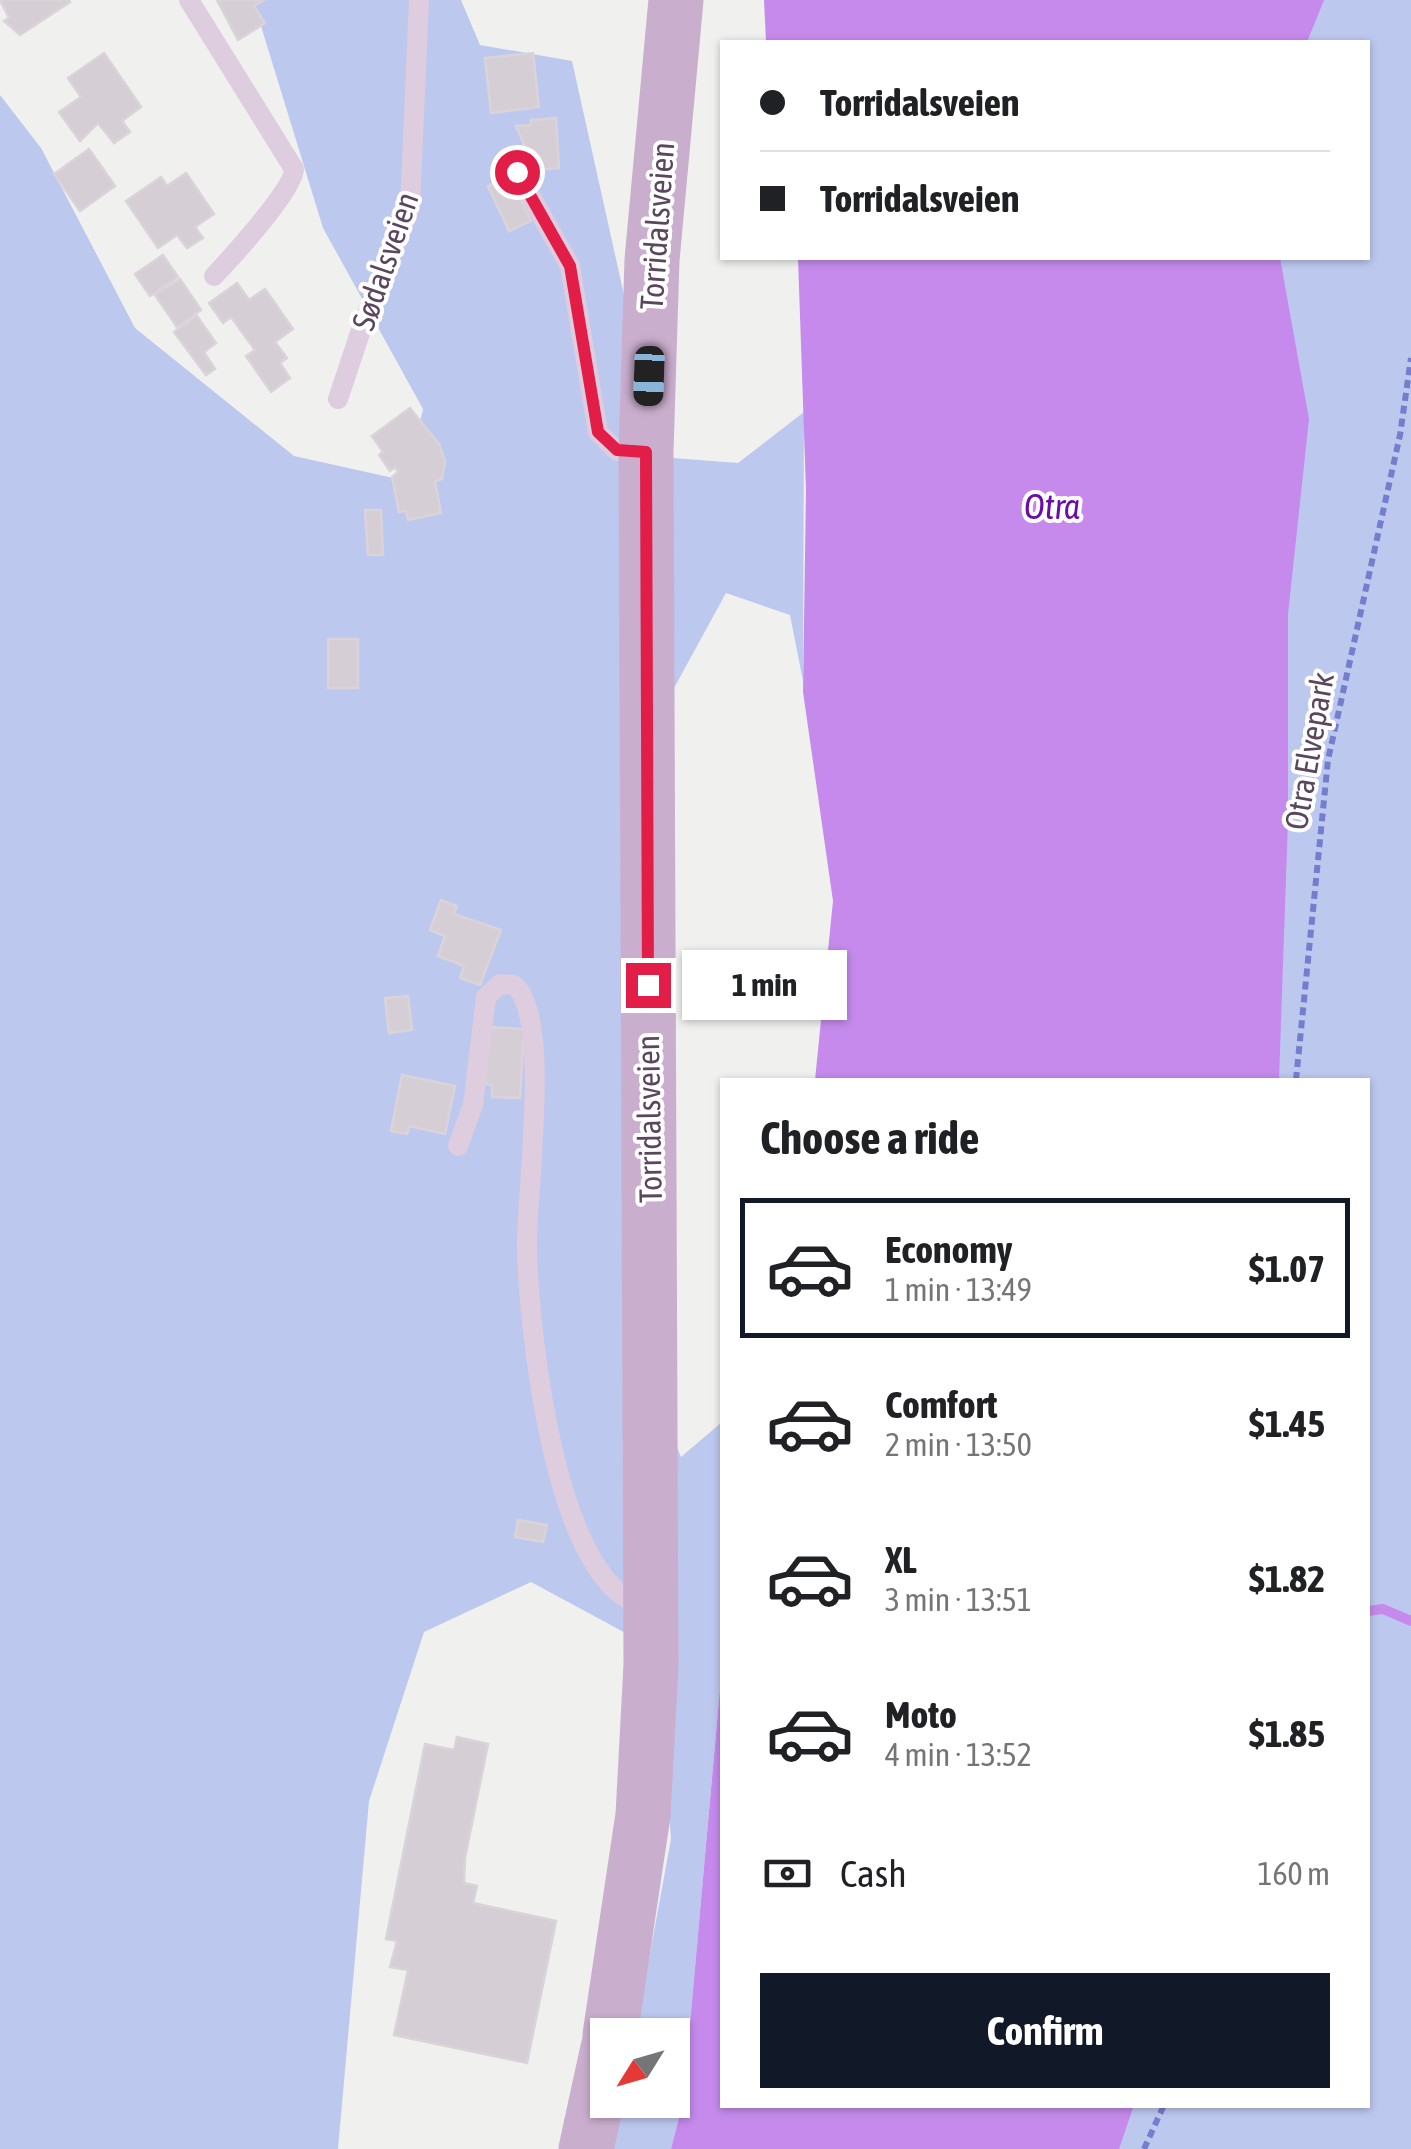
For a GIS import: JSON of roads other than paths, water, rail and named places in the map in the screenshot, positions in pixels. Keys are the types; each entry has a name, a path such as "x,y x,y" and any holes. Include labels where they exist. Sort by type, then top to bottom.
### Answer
{"main road":[{"name":"Torridalsveien","path":"613,2018 643,1815 651,1606 646,452 652,260 676,0"},
{"path":"586,2149 593,2118"}],"lane":[{"path":"189,0 294,169 294,178 284,196 250,229 214,276"},
{"name":"Sødalsveien","path":"338,399 364,321 410,208 420,0"},
{"path":"517,172 570,266 598,432 617,450 646,452"},
{"path":"458,1146 473,1104 486,997 500,984 514,986 523,995 533,1042 536,1085 527,1248 558,1477 572,1525 600,1578 630,1604 651,1606"}],"water":[{"path":"764,0 1324,0 1308,40 766,40"},
{"name":"Otra","path":"798,260 1280,260 1309,419 1288,614 1288,820 1279,1078 815,1078 833,901 803,692 806,490"},
{"path":"720,1688 720,2108 1133,2108 1119,2149 671,2149 679,2118 690,2118 690,2024"}],"waterway":[{"path":"1370,1611 1383,1609 1411,1621"}]}
